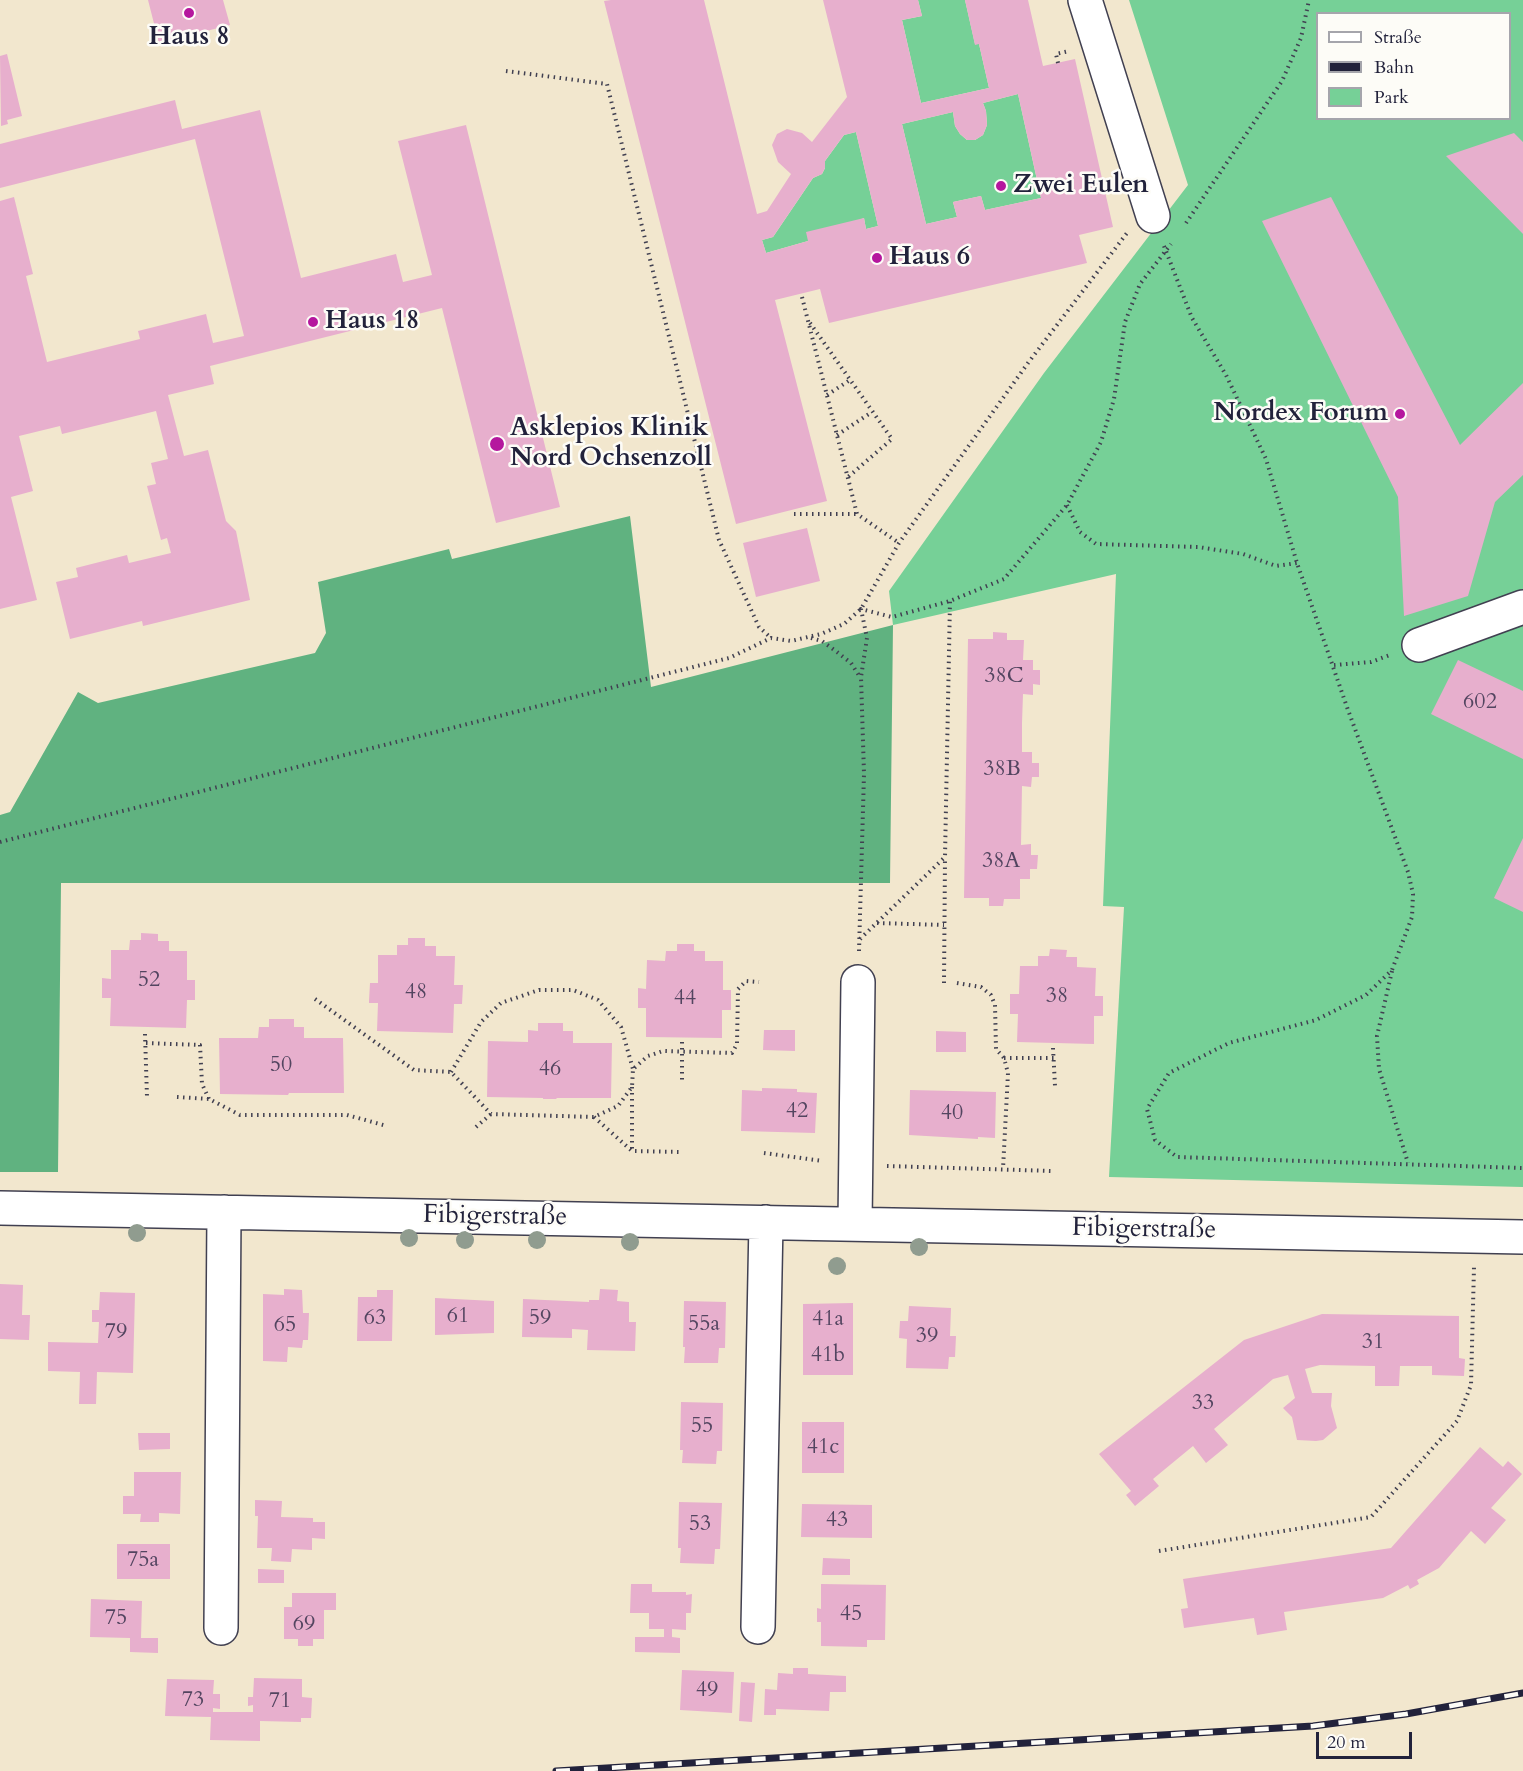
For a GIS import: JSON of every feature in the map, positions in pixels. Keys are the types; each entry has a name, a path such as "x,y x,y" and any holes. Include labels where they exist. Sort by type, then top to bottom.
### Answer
{"street":[{"path":"1085,0 1150,206"},
{"path":"1419,645 1523,607"},
{"path":"855,1223 858,982"},
{"name":"Fibigerstraße","path":"0,1208 1523,1237"},
{"path":"221,1628 224,1212"},
{"path":"758,1627 766,1222"}],"path":[{"path":"1185,223 1282,81 1301,38 1309,0"},
{"path":"506,71 608,84 719,540 759,627 771,638"},
{"path":"0,842 729,658 771,638 791,640 807,637 821,634 844,624 861,609 899,543 1028,363 1131,227 1150,206"},
{"path":"861,609 892,617 951,601 1004,579 1067,505 1101,442 1114,399 1125,322 1140,284 1172,242"},
{"path":"1166,252 1192,318 1226,375 1266,459 1297,563 1408,872 1413,894 1412,917 1392,970 1377,1036 1379,1069 1408,1163"},
{"path":"802,297 857,514"},
{"path":"808,320 892,439 848,477"},
{"path":"827,395 850,380"},
{"path":"837,435 872,411"},
{"path":"1067,505 1080,532 1096,544 1198,547 1243,554 1276,566 1297,563"},
{"path":"794,514 857,514 899,543"},
{"path":"944,982 951,601"},
{"path":"858,982 864,774 861,677 867,638 861,609"},
{"path":"807,637 822,641 837,651 851,663 861,677"},
{"path":"1334,665 1371,662 1419,645"},
{"path":"860,939 945,857"},
{"path":"877,923 944,925"},
{"path":"1392,970 1366,995 1316,1020 1229,1043 1169,1073 1147,1109 1155,1140 1177,1157 1523,1168"},
{"path":"633,1069 648,1056 663,1051 732,1053 737,1044 738,989 746,981 759,982"},
{"path":"957,983 981,987 991,995 995,1005 996,1049 1004,1058 1008,1073 1003,1169"},
{"path":"451,1072 481,1022 501,1003 539,990 573,990 598,1000 621,1027 633,1069 632,1150"},
{"path":"315,999 414,1070 451,1072 491,1114"},
{"path":"145,1034 147,1097"},
{"path":"682,1042 682,1084"},
{"path":"146,1043 200,1045 202,1084 209,1099"},
{"path":"1053,1048 1055,1086"},
{"path":"1004,1058 1054,1058"},
{"path":"476,1127 491,1114 594,1117 618,1106 632,1087"},
{"path":"177,1097 209,1099 240,1115 347,1115 387,1126"},
{"path":"594,1117 632,1150 681,1152"},
{"path":"764,1153 855,1165 1052,1171"},
{"path":"1159,1551 1371,1517 1457,1421 1471,1385 1475,1236"}],"green space":[{"path":"918,0 965,0 975,44 979,44 989,88 921,103 902,20 922,16"},
{"path":"1129,0 1523,0 1523,1187 1109,1177 1124,907 1103,906 1116,574 893,625 889,591 1044,373 1188,185"},
{"path":"1018,94 1041,198 985,210 981,196 953,202 957,217 926,224 902,124 953,112 955,126 960,134 967,140 975,140 983,135 987,125 983,103"},
{"path":"856,132 878,226 866,229 864,218 808,241 766,253 762,240 773,237 813,178 822,174 825,161 844,135"},
{"path":"630,516 651,687 893,625 890,883 61,883 58,1172 0,1172 0,815 10,812 78,692 98,703 315,653 326,633 318,582 449,549 452,559"}],"building":[{"name":"Haus 8","path":"148,0 223,0 230,25 159,43"},
{"name":"Haus 6","path":"704,0 757,214 767,211 791,174 778,162 772,145 777,134 787,129 802,133 812,142 847,97 823,0 918,0 922,16 902,20 921,103 989,88 979,44 975,45 965,0 1028,0 1043,66 1075,59 1113,227 1079,235 1087,263 829,323 820,289 775,300 827,501 736,524 604,1","holes":["1018,94 1041,198 985,210 981,196 953,202 957,217 926,224 902,124 953,112 955,126 960,134 967,140 975,140 983,135 987,125 983,103","856,132 878,226 866,229 864,218 806,232 808,241 766,253 762,240 773,237 813,178 822,174 825,161 844,135"]},
{"path":"7,54 22,116 7,120 8,124 1,126 0,56"},
{"path":"175,100 182,129 260,110 301,278 396,254 403,282 432,275 398,141 466,125 560,507 496,523 442,308 210,366 214,384 168,395 184,456 208,450 226,521 236,531 250,600 143,626 142,621 70,639 56,582 78,577 76,568 127,555 129,563 171,553 167,538 161,540 147,486 156,484 151,463 168,459 156,411 62,434 60,426 19,436 33,491 11,497 37,600 0,609 0,201 14,197 33,274 26,276 47,362 140,339 138,331 206,314 213,343 244,336 195,139 0,188 0,144"},
{"path":"1514,133 1523,142 1523,234 1446,156"},
{"name":"Nordex Forum","path":"1331,197 1460,445 1523,383 1523,475 1495,502 1468,596 1404,616 1398,497 1262,221"},
{"path":"807,528 820,581 756,597 743,543"},
{"path":"993,632 1007,633 1007,640 1024,640 1023,660 1033,660 1033,670 1040,670 1040,685 1033,684 1033,695 1023,694 1022,723 1022,752 1032,752 1032,763 1039,763 1039,777 1032,777 1031,787 1022,786 1021,845 1031,844 1031,855 1038,855 1037,869 1030,869 1030,879 1020,879 1020,899 1004,899 1003,906 989,906 989,898 964,898 968,639 993,639"},
{"path":"1458,660 1523,691 1523,759 1431,714"},
{"path":"1523,838 1523,912 1494,898"},
{"path":"141,933 158,934 158,941 169,941 169,951 187,951 187,980 195,980 195,1000 187,1000 186,1028 110,1026 111,998 102,998 102,978 111,979 111,950 129,950 130,940 141,940"},
{"path":"408,938 425,938 425,946 436,946 436,956 455,956 454,985 463,985 462,1004 454,1004 453,1033 377,1031 378,1003 369,1003 369,1001 370,983 378,983 378,955 397,955 397,945 408,945"},
{"path":"677,944 694,944 694,951 705,951 705,961 723,961 723,990 731,990 731,1010 722,1010 722,1038 646,1037 646,1008 638,1008 638,988 646,989 647,960 665,961 666,951 677,951"},
{"path":"1050,949 1067,950 1066,957 1077,957 1077,967 1096,968 1095,996 1103,996 1103,1016 1094,1016 1094,1044 1017,1042 1018,1014 1010,1014 1010,994 1019,994 1020,966 1038,966 1038,956 1049,956"},
{"path":"269,1019 294,1019 294,1027 304,1027 304,1038 343,1038 344,1093 220,1094 219,1038 258,1038 259,1027 269,1027"},
{"path":"538,1023 563,1023 563,1031 573,1031 573,1043 612,1043 611,1098 487,1097 488,1041 528,1042 528,1030 538,1031"},
{"path":"764,1030 795,1030 795,1051 763,1050"},
{"path":"936,1031 966,1032 966,1052 936,1052"},
{"path":"762,1088 797,1089 797,1092 817,1093 815,1133 741,1131 742,1090 762,1091"},
{"path":"910,1090 996,1092 995,1138 909,1135"},
{"path":"0,1284 23,1285 22,1315 30,1315 29,1340 0,1339"},
{"path":"284,1289 302,1290 303,1313 309,1313 308,1340 303,1340 302,1348 288,1347 287,1362 263,1361 263,1294 284,1295"},
{"path":"600,1289 618,1290 617,1301 629,1302 629,1322 636,1322 635,1351 587,1350 588,1330 572,1329 572,1338 522,1337 523,1299 589,1302 589,1300 599,1300"},
{"path":"377,1290 393,1290 392,1341 357,1341 358,1297 377,1297"},
{"path":"100,1292 135,1293 133,1373 97,1372 96,1404 79,1404 80,1372 48,1371 48,1342 98,1343 99,1322 92,1322 92,1310 99,1310"},
{"path":"435,1298 494,1301 494,1333 435,1335"},
{"path":"684,1301 726,1302 725,1348 719,1348 718,1363 684,1363"},
{"path":"853,1303 853,1375 803,1375 803,1304"},
{"path":"909,1306 951,1308 950,1336 956,1336 955,1357 949,1357 948,1369 906,1368 907,1339 899,1338 900,1321 908,1321"},
{"path":"1322,1314 1459,1316 1459,1358 1465,1359 1464,1376 1432,1375 1432,1366 1400,1366 1399,1386 1375,1386 1375,1366 1320,1365 1305,1369 1312,1393 1332,1393 1331,1406 1337,1428 1323,1440 1316,1441 1297,1440 1292,1417 1283,1408 1295,1398 1288,1375 1273,1379 1214,1429 1228,1445 1206,1463 1193,1446 1153,1479 1159,1486 1135,1506 1126,1495 1131,1491 1099,1454 1244,1340"},
{"path":"681,1402 723,1403 722,1451 717,1451 716,1464 682,1463"},
{"path":"802,1422 844,1422 844,1473 802,1473"},
{"path":"138,1433 170,1433 170,1449 139,1450"},
{"path":"1480,1447 1503,1467 1508,1461 1522,1474 1491,1508 1506,1520 1485,1544 1471,1531 1439,1568 1417,1580 1419,1584 1410,1589 1408,1585 1383,1598 1284,1612 1287,1630 1257,1635 1254,1618 1184,1628 1181,1609 1188,1608 1183,1579 1391,1548"},
{"path":"134,1472 181,1472 180,1514 159,1513 159,1522 140,1522 141,1514 123,1514 123,1496 134,1496"},
{"path":"255,1500 282,1501 281,1517 313,1518 313,1522 325,1522 325,1539 312,1538 312,1550 292,1549 291,1562 271,1561 272,1548 257,1548 258,1516 255,1516"},
{"path":"679,1502 722,1503 720,1549 715,1549 714,1564 680,1563"},
{"path":"802,1504 872,1505 872,1538 801,1537"},
{"path":"117,1544 170,1544 170,1579 117,1579"},
{"path":"823,1558 850,1559 850,1575 822,1575"},
{"path":"258,1569 284,1570 284,1583 258,1583"},
{"path":"631,1584 652,1584 652,1592 692,1594 691,1613 686,1613 686,1630 672,1629 672,1637 680,1638 680,1653 635,1652 635,1637 664,1637 664,1629 649,1629 649,1613 630,1613"},
{"path":"821,1584 886,1585 885,1640 867,1640 867,1647 821,1646 821,1622 817,1622 817,1608 821,1609"},
{"path":"292,1593 336,1593 336,1610 324,1610 324,1639 313,1639 313,1646 298,1646 298,1639 284,1639 284,1607 292,1607"},
{"path":"91,1599 142,1601 141,1638 158,1638 158,1653 130,1652 130,1638 90,1637"},
{"path":"793,1668 808,1668 808,1674 846,1676 846,1692 830,1692 829,1711 776,1709 776,1715 764,1715 765,1689 777,1690 778,1673 793,1674"},
{"path":"682,1670 734,1672 732,1713 680,1710"},
{"path":"254,1678 302,1679 302,1697 312,1698 311,1718 301,1718 301,1722 260,1721 260,1741 210,1740 211,1717 165,1716 167,1679 214,1680 213,1694 220,1694 220,1709 213,1708 213,1712 253,1712 253,1705 248,1706 248,1697 253,1697"},
{"path":"741,1682 755,1683 752,1722 739,1721"}],"railway":[{"path":"556,1771 1313,1726 1406,1714 1523,1693"}],"place":[{"name":"Haus 8","path":"189,13"},
{"name":"Zwei Eulen","path":"1001,186"},
{"name":"Haus 6","path":"877,258"},
{"name":"Haus 18","path":"313,322"},
{"name":"Nordex Forum","path":"1400,414"},
{"name":"Asklepios Klinik Nord Ochsenzoll","path":"497,444"}]}
